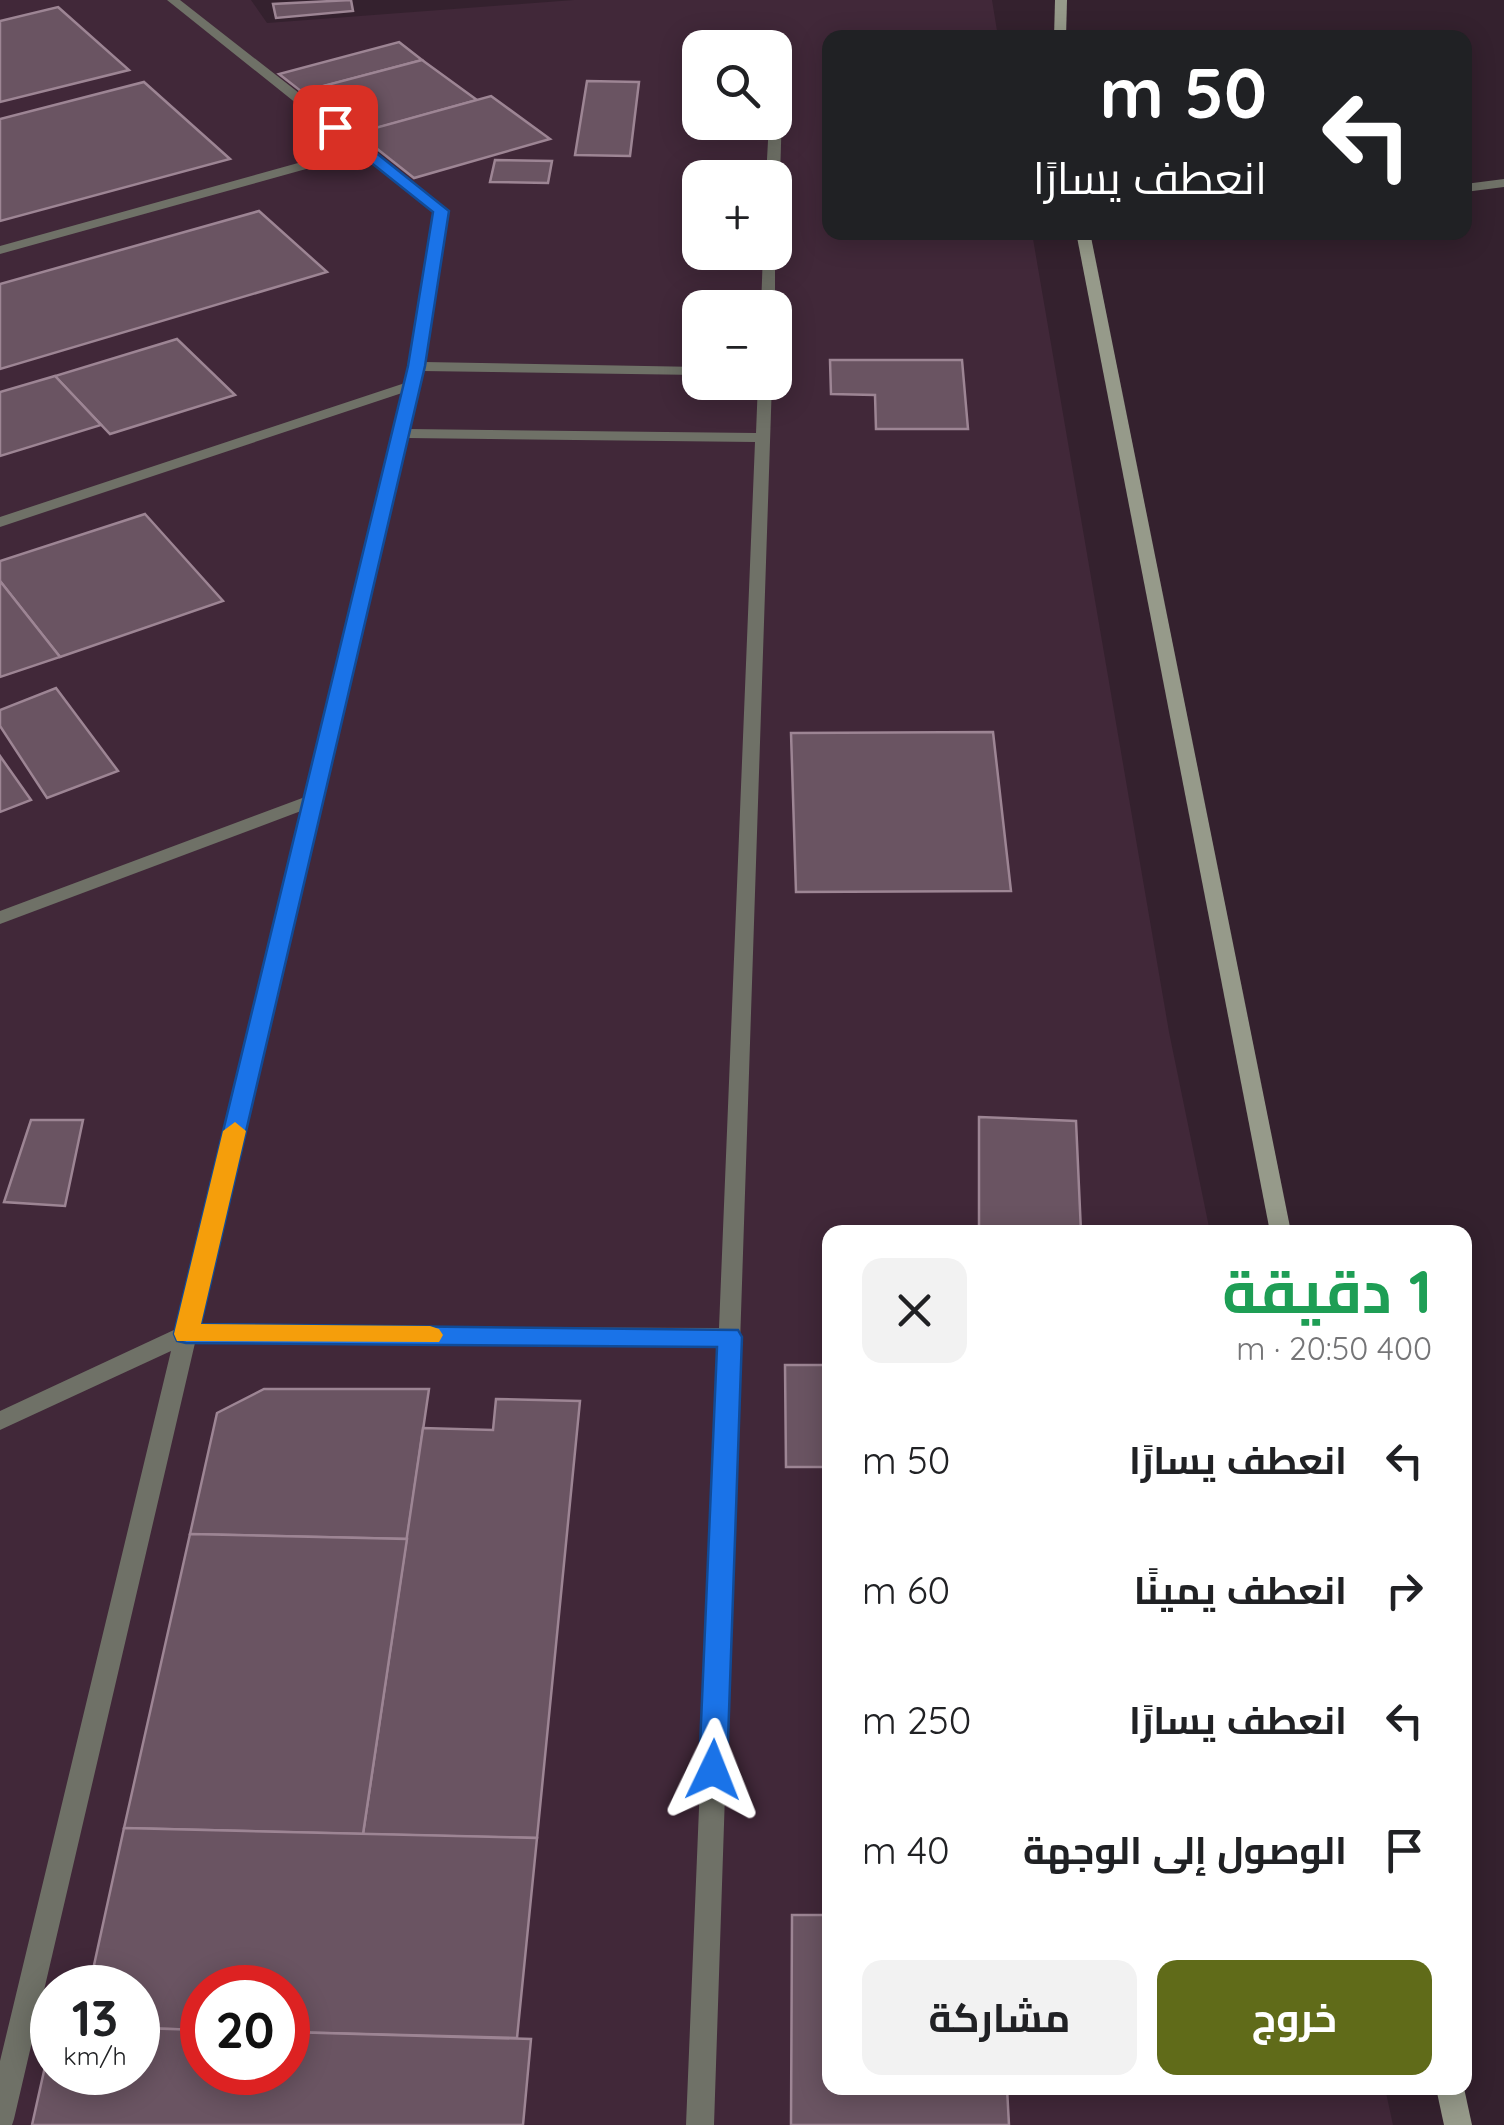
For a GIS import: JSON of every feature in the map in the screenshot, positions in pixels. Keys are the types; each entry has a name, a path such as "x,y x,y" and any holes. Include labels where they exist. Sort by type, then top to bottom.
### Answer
{"main road":[{"path":"1060,30 1061,0"},
{"path":"1085,240 1280,1225"},
{"path":"1452,2095 1458,2125"}],"street":[{"path":"0,2119 414,375 441,211 173,0"},
{"path":"0,250 362,148"},
{"path":"1472,187 1504,184"},
{"path":"0,522 414,375 682,372"},
{"path":"700,2125 765,400"},
{"path":"400,433 764,438"},
{"path":"0,918 314,800"},
{"path":"0,1420 186,1334 730,1337"}],"shaded area":[{"path":"0,0 251,0 267,23 574,0 992,0 997,30 822,30 822,240 1033,240 1169,1032 1209,1225 822,1225 822,2095 1387,2095 1393,2125 0,2125"}],"building":[{"path":"351,0 353,11 276,18 273,4"},
{"path":"58,7 129,70 0,102 0,21"},
{"path":"399,42 422,60 302,92 279,74"},
{"path":"422,60 477,100 377,128 323,86"},
{"path":"587,81 639,82 630,156 575,155"},
{"path":"144,82 230,159 0,221 0,119"},
{"path":"491,96 550,139 414,178 357,133"},
{"path":"495,160 552,161 548,183 490,182"},
{"path":"259,211 327,272 0,369 0,284"},
{"path":"177,339 235,395 110,434 55,376"},
{"path":"830,360 962,360 968,429 876,429 875,395 831,394"},
{"path":"55,376 101,425 0,456 0,392"},
{"path":"145,514 223,601 60,657 0,581 0,561"},
{"path":"0,581 60,657 0,677"},
{"path":"56,688 118,771 47,798 0,726 0,710"},
{"path":"993,732 1011,891 796,892 791,733"},
{"path":"0,756 31,800 0,812"},
{"path":"979,1117 1076,1121 1081,1225 979,1225"},
{"path":"31,1120 83,1120 65,1206 4,1202"},
{"path":"785,1365 822,1365 822,1467 786,1467"},
{"path":"264,1389 429,1389 407,1539 190,1534 217,1413"},
{"path":"496,1399 580,1401 537,1838 363,1834 423,1428 493,1430"},
{"path":"190,1534 407,1539 363,1834 124,1828"},
{"path":"124,1828 537,1838 517,2038 310,2033 310,1965 180,1965 180,2029 160,2029 160,1965 94,1965"},
{"path":"792,1915 822,1915 822,2095 1007,2095 1009,2125 791,2125"},
{"path":"160,2029 180,2029 180,2095 310,2095 310,2033 531,2039 523,2125 32,2125 39,2095 160,2095"}],"slow traffic":[{"path":"235,1131 186,1334 430,1335"}],"route":[{"path":"335,127 441,211 416,366 186,1334 730,1337 713,1770"}]}
